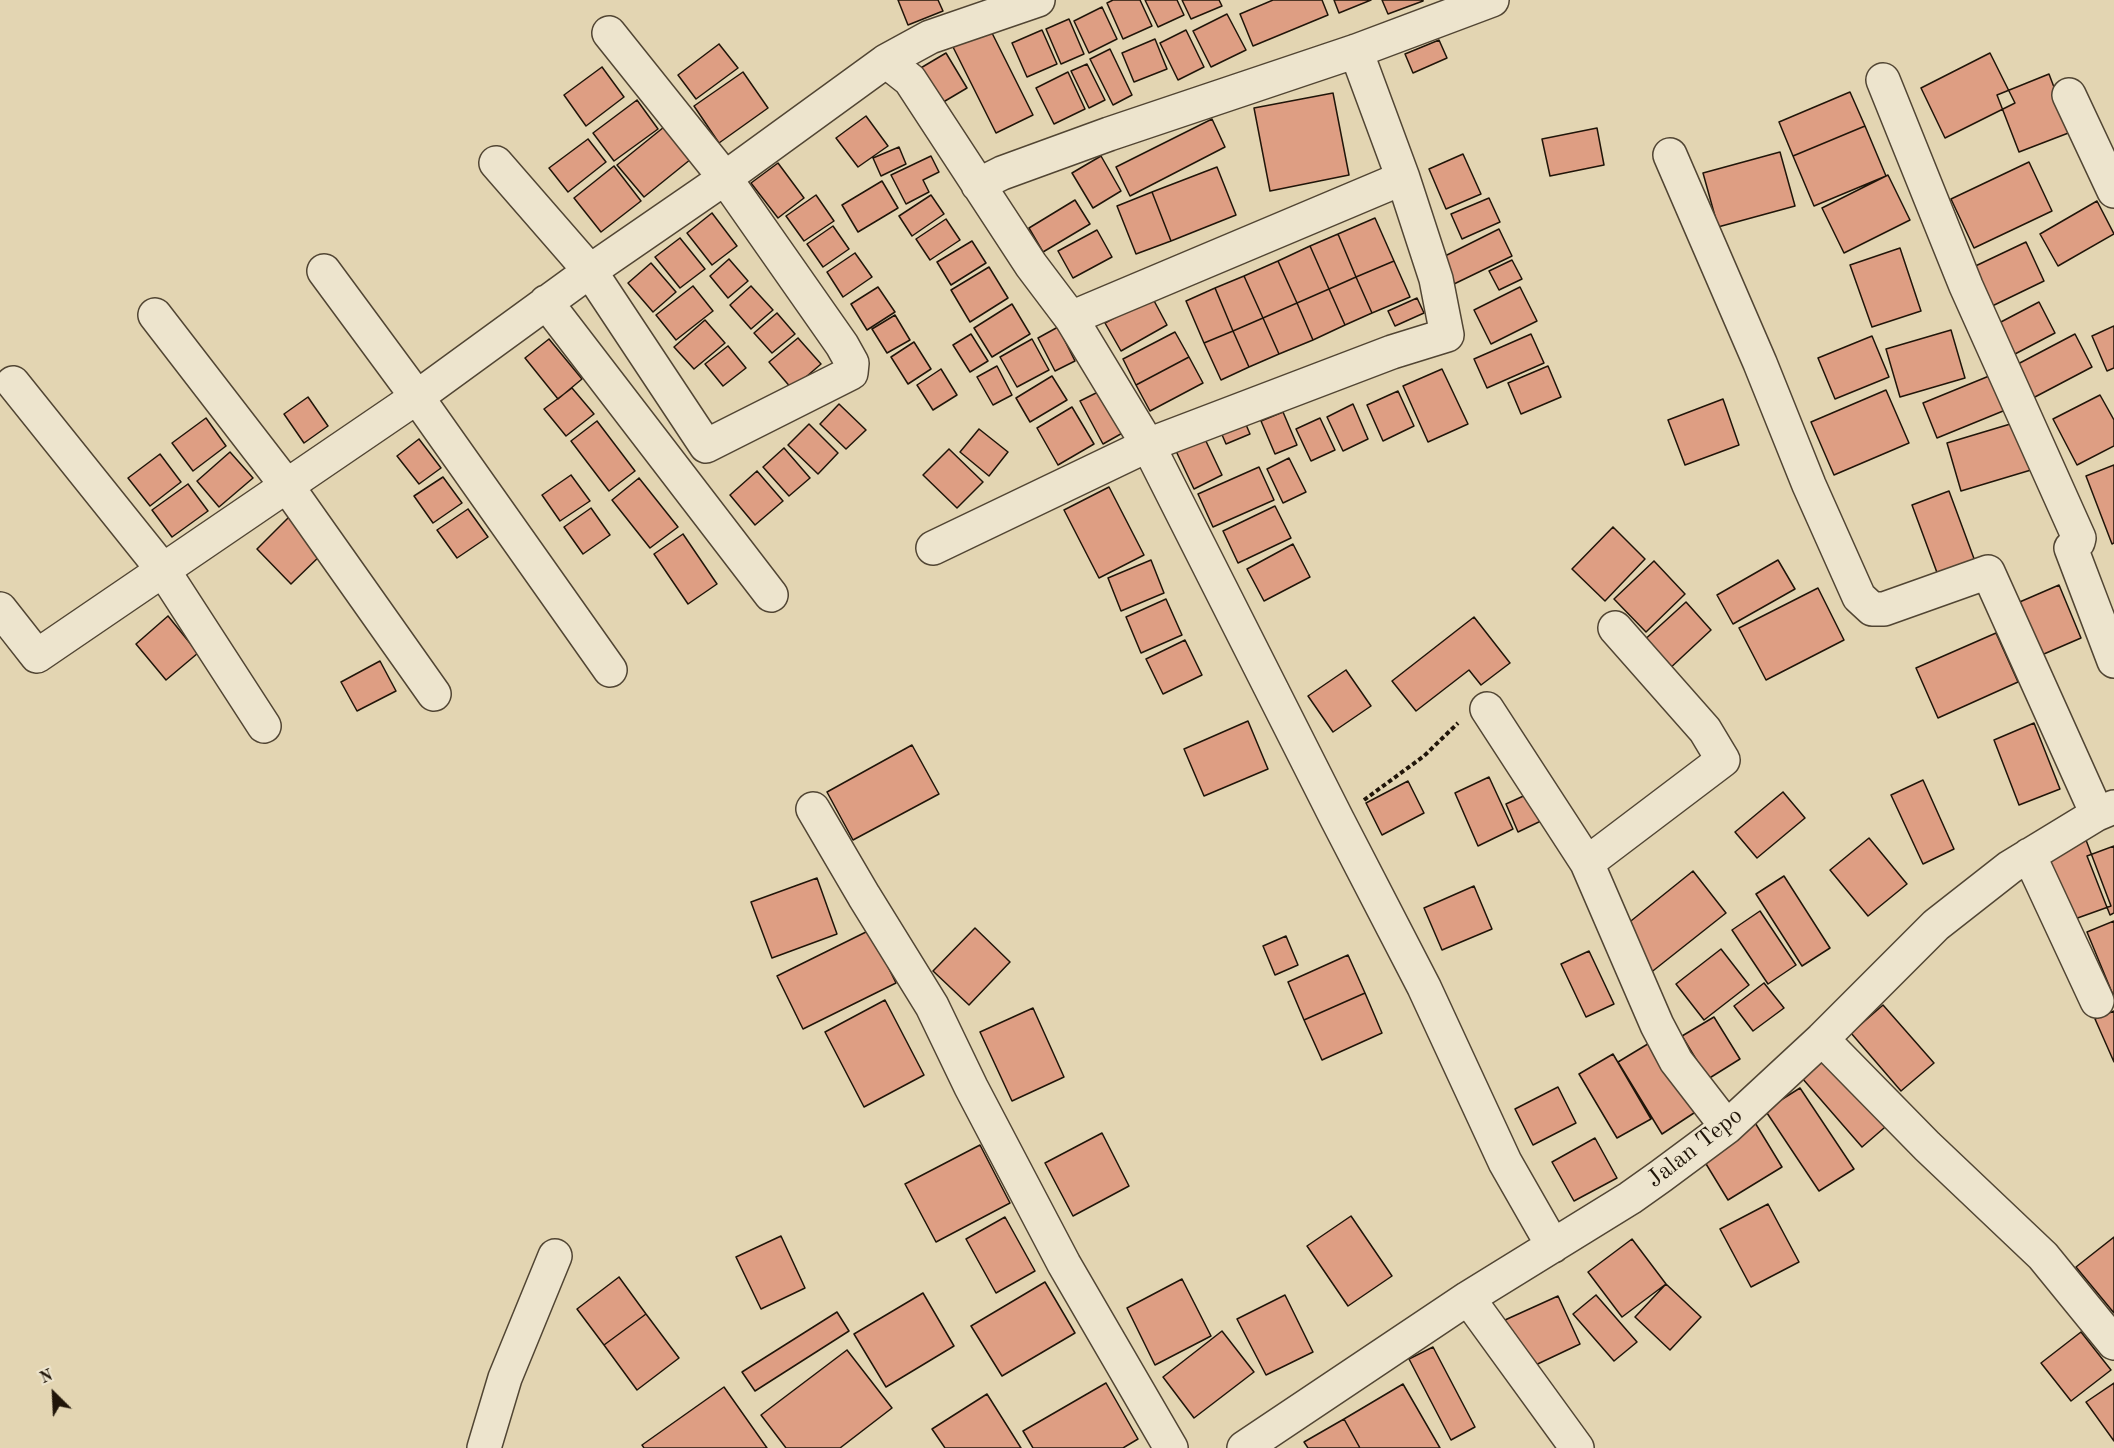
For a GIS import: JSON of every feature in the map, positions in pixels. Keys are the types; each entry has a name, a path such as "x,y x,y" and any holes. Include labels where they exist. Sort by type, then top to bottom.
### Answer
{"street":[{"path":"0,609 37,656 417,397 886,61 930,37 1038,0"},
{"path":"978,185 1002,173 1109,134 1356,51 1492,0"},
{"path":"496,163 590,271 706,446 851,373 852,363 842,345 725,178 609,33"},
{"path":"933,548 1148,445 1392,352 1447,335 1436,279 1403,178 1356,51"},
{"path":"886,61 910,80 1031,265 1071,318 1148,445 1424,987 1505,1162 1553,1246"},
{"path":"1883,80 1966,286 2079,538 2071,548 2114,661"},
{"path":"2069,95 2114,192"},
{"path":"1670,155 1760,363 1809,485 1859,597 1872,609 1884,609 1988,573 2105,811"},
{"path":"1071,318 1403,178"},
{"path":"324,271 417,397 610,670"},
{"path":"546,303 771,595"},
{"path":"155,315 286,486 434,694"},
{"path":"13,383 163,570 264,726"},
{"path":"1587,863 1723,760 1705,730 1615,628"},
{"path":"1475,713 1587,863 1657,1025 1671,1052 1727,1127"},
{"path":"813,809 932,1006 1064,1264 1171,1448"},
{"name":"Jalan Tepo","path":"1244,1448 1468,1298 1630,1198 1727,1127 1822,1039 1936,925 2010,867 2105,811"},
{"path":"2029,855 2097,1001"},
{"path":"1822,1039 1927,1146 2043,1256 2114,1343"},
{"path":"484,1448 505,1378 555,1256"},
{"path":"1468,1298 1576,1448"}],"path":[{"path":"1337,819 1424,756 1475,713"}],"building":[{"path":"898,0 938,0 943,11 908,25"},
{"path":"1113,0 1140,0 1152,26 1123,39 1107,3"},
{"path":"1145,0 1177,0 1184,15 1158,27"},
{"path":"1182,0 1219,0 1222,6 1191,19"},
{"path":"1273,0 1322,0 1328,15 1253,46 1240,14"},
{"path":"1334,0 1371,0 1339,13"},
{"path":"1382,0 1423,0 1423,1 1388,14"},
{"path":"1102,7 1117,39 1089,53 1074,21"},
{"path":"1227,14 1246,50 1211,67 1193,31"},
{"path":"1069,19 1084,54 1061,64 1046,29"},
{"path":"990,29 1033,115 996,133 953,47"},
{"path":"1042,30 1057,64 1027,77 1012,43"},
{"path":"1186,30 1204,67 1178,80 1160,43"},
{"path":"1155,39 1167,69 1134,82 1122,53"},
{"path":"1439,40 1447,58 1413,73 1405,54"},
{"path":"719,44 738,68 696,99 678,75"},
{"path":"1110,49 1132,95 1113,105 1090,59"},
{"path":"946,53 967,88 940,104 919,69"},
{"path":"1990,53 2015,103 1945,138 1921,88"},
{"path":"1087,64 1105,100 1089,108 1071,71"},
{"path":"602,67 624,97 586,126 564,95"},
{"path":"743,72 768,108 719,143 694,106"},
{"path":"1068,72 1085,109 1054,124 1036,88"},
{"path":"2049,74 2071,132 2019,152 1997,95"},
{"path":"1850,92 1865,126 1793,156 1779,122"},
{"path":"1333,93 1349,175 1270,191 1254,108"},
{"path":"637,100 658,129 614,161 593,133"},
{"path":"866,116 888,146 858,167 836,138"},
{"path":"1212,119 1225,147 1130,196 1116,167"},
{"path":"1865,126 1886,176 1814,206 1793,156"},
{"path":"664,127 691,159 644,197 617,165"},
{"path":"1597,128 1604,165 1550,176 1542,139"},
{"path":"588,139 606,162 568,192 549,168"},
{"path":"899,147 906,164 881,176 873,158"},
{"path":"1780,152 1795,206 1718,227 1703,173"},
{"path":"1463,154 1481,194 1446,209 1429,169"},
{"path":"931,156 939,172 923,180 929,192 906,204 891,175"},
{"path":"1101,156 1121,191 1093,208 1072,173"},
{"path":"2029,162 2052,211 1974,248 1951,199"},
{"path":"778,163 804,198 778,218 751,183"},
{"path":"614,166 641,201 601,232 574,198"},
{"path":"1217,167 1236,215 1171,241 1152,192"},
{"path":"1888,175 1910,220 1844,253 1822,208"},
{"path":"882,181 898,208 858,232 842,205"},
{"path":"1152,192 1171,241 1136,254 1117,206"},
{"path":"816,195 834,221 804,241 786,216"},
{"path":"931,195 944,214 912,236 899,216"},
{"path":"1489,198 1500,222 1462,239 1451,214"},
{"path":"1075,200 1090,224 1043,252 1029,228"},
{"path":"2097,201 2114,234 2058,266 2040,234"},
{"path":"712,213 737,246 712,265 687,233"},
{"path":"1375,218 1394,261 1356,277 1338,234"},
{"path":"946,219 960,240 930,260 916,239"},
{"path":"833,226 849,249 823,267 807,244"},
{"path":"1499,229 1512,256 1454,284 1441,258"},
{"path":"1097,230 1112,257 1073,278 1058,251"},
{"path":"1338,234 1356,277 1329,289 1310,246"},
{"path":"680,238 705,269 680,288 655,257"},
{"path":"972,241 986,263 951,285 937,262"},
{"path":"2026,242 2044,281 1986,309 1967,270"},
{"path":"1310,246 1329,289 1297,303 1278,261"},
{"path":"1900,248 1921,311 1872,327 1850,265"},
{"path":"855,253 872,277 843,297 827,272"},
{"path":"729,259 748,281 728,298 710,276"},
{"path":"1512,260 1522,279 1499,290 1489,271"},
{"path":"1278,261 1297,303 1263,318 1244,276"},
{"path":"1394,261 1410,297 1372,313 1356,277"},
{"path":"651,263 676,292 653,312 628,283"},
{"path":"989,267 1008,298 970,322 951,290"},
{"path":"1244,276 1263,318 1233,331 1215,288"},
{"path":"1356,277 1372,313 1345,325 1329,289"},
{"path":"693,286 713,311 676,340 656,315"},
{"path":"751,286 773,310 751,329 730,305"},
{"path":"878,287 895,312 867,330 851,304"},
{"path":"1520,287 1537,321 1491,344 1474,310"},
{"path":"1215,288 1233,331 1204,343 1186,301"},
{"path":"1329,289 1345,325 1313,340 1297,303"},
{"path":"1152,297 1167,325 1121,351 1105,323"},
{"path":"1417,298 1424,313 1395,326 1388,311"},
{"path":"2039,302 2055,333 2015,354 1999,323"},
{"path":"1297,303 1313,340 1279,354 1263,318"},
{"path":"1012,304 1030,334 992,357 974,328"},
{"path":"777,313 795,334 772,353 754,333"},
{"path":"895,315 910,340 887,353 872,329"},
{"path":"1263,318 1279,354 1249,367 1233,331"},
{"path":"705,320 725,343 694,369 674,347"},
{"path":"2114,326 2114,368 2107,371 2092,336"},
{"path":"1058,327 1075,361 1055,371 1038,338"},
{"path":"1951,330 1965,378 1900,397 1886,349"},
{"path":"1233,331 1249,367 1221,380 1204,343"},
{"path":"1175,332 1189,357 1136,385 1123,359"},
{"path":"971,334 988,361 970,372 953,345"},
{"path":"1531,334 1544,363 1487,388 1474,359"},
{"path":"2075,334 2092,367 2033,398 2016,365"},
{"path":"1872,336 1889,377 1835,399 1818,358"},
{"path":"798,338 821,364 792,389 769,362"},
{"path":"549,339 582,379 558,399 525,358"},
{"path":"1032,339 1049,370 1017,387 1000,357"},
{"path":"914,342 931,369 908,384 891,357"},
{"path":"728,346 746,368 723,386 705,364"},
{"path":"1189,357 1203,383 1150,411 1136,385"},
{"path":"997,366 1012,395 993,405 977,377"},
{"path":"1548,366 1561,397 1521,414 1508,383"},
{"path":"941,369 957,395 933,410 917,385"},
{"path":"1442,369 1468,424 1428,442 1403,386"},
{"path":"1994,374 2008,409 1937,438 1923,403"},
{"path":"1052,376 1067,400 1030,422 1016,398"},
{"path":"572,388 594,414 566,436 544,409"},
{"path":"1102,390 1126,431 1103,444 1080,401"},
{"path":"1886,390 1909,443 1834,475 1811,422"},
{"path":"1398,391 1414,426 1383,441 1367,405"},
{"path":"2100,395 2114,420 2114,446 2077,465 2053,419"},
{"path":"308,397 328,426 304,443 284,414"},
{"path":"1723,399 1739,445 1685,465 1668,420"},
{"path":"839,404 866,430 846,449 820,424"},
{"path":"1353,404 1368,439 1343,451 1327,417"},
{"path":"1072,407 1094,444 1058,465 1037,428"},
{"path":"1283,412 1297,445 1275,454 1261,421"},
{"path":"1241,413 1250,434 1226,444 1217,423"},
{"path":"206,418 226,446 193,471 172,443"},
{"path":"1320,418 1335,450 1311,461 1296,429"},
{"path":"597,421 635,471 609,491 571,441"},
{"path":"2017,422 2031,470 1961,491 1947,443"},
{"path":"809,424 838,453 818,474 788,445"},
{"path":"979,429 1008,452 989,476 960,452"},
{"path":"1204,437 1222,475 1194,489 1176,451"},
{"path":"419,439 441,468 419,484 397,456"},
{"path":"784,448 810,478 789,496 763,467"},
{"path":"949,449 983,482 957,508 923,475"},
{"path":"230,452 253,478 219,507 197,481"},
{"path":"160,454 181,482 150,506 128,478"},
{"path":"1289,458 1306,492 1283,503 1267,469"},
{"path":"2114,465 2114,543 2112,544 2086,476"},
{"path":"1259,467 1274,500 1213,527 1198,494"},
{"path":"757,471 783,501 755,525 730,495"},
{"path":"571,475 590,501 560,521 542,495"},
{"path":"443,477 462,503 433,523 414,496"},
{"path":"639,478 678,527 650,548 612,500"},
{"path":"188,484 208,511 172,537 152,510"},
{"path":"1109,487 1144,555 1099,578 1064,510"},
{"path":"1949,491 1976,564 1939,578 1912,505"},
{"path":"1275,506 1291,538 1238,563 1223,531"},
{"path":"591,508 610,535 583,554 564,527"},
{"path":"468,509 488,537 457,558 437,530"},
{"path":"291,515 326,550 291,584 257,549"},
{"path":"1613,527 1645,559 1605,601 1572,569"},
{"path":"683,534 717,584 688,604 654,554"},
{"path":"1293,544 1310,577 1264,601 1247,569"},
{"path":"1151,560 1164,593 1121,611 1108,578"},
{"path":"1778,560 1795,589 1733,624 1717,595"},
{"path":"1654,561 1685,594 1646,632 1614,599"},
{"path":"2059,585 2081,638 2037,657 2015,604"},
{"path":"1818,588 1844,640 1766,680 1739,628"},
{"path":"1166,599 1182,635 1141,653 1126,617"},
{"path":"1686,602 1711,630 1667,671 1641,643"},
{"path":"168,616 198,653 166,680 136,644"},
{"path":"1474,617 1510,663 1481,685 1469,670 1416,711 1392,681"},
{"path":"1996,633 2018,682 1938,718 1916,668"},
{"path":"1185,640 1202,675 1163,694 1146,659"},
{"path":"380,661 396,691 357,711 341,682"},
{"path":"1346,670 1371,706 1333,732 1308,696"},
{"path":"1248,721 1268,769 1204,796 1184,749"},
{"path":"2034,723 2060,789 2019,805 1994,740"},
{"path":"912,745 939,794 853,840 827,792"},
{"path":"1489,777 1513,829 1478,846 1455,793"},
{"path":"1923,780 1954,849 1923,864 1891,795"},
{"path":"1408,781 1424,813 1382,835 1366,803"},
{"path":"1783,792 1805,818 1757,858 1735,832"},
{"path":"1530,793 1543,820 1518,832 1506,804"},
{"path":"1869,838 1907,884 1868,916 1830,870"},
{"path":"2086,840 2111,906 2072,920 2047,854"},
{"path":"2114,846 2114,913 2110,915 2087,856"},
{"path":"1693,871 1726,913 1649,974 1616,933"},
{"path":"1784,876 1830,948 1802,966 1756,894"},
{"path":"817,878 837,934 772,958 751,902"},
{"path":"1474,886 1492,929 1442,950 1424,908"},
{"path":"1760,911 1796,965 1768,984 1732,930"},
{"path":"2114,921 2114,995 2113,995 2087,932"},
{"path":"975,928 1010,962 969,1005 933,971"},
{"path":"870,930 896,983 803,1029 777,976"},
{"path":"1286,936 1298,965 1275,975 1263,946"},
{"path":"1721,949 1749,985 1704,1020 1676,984"},
{"path":"1589,951 1614,1004 1586,1017 1561,964"},
{"path":"1348,955 1365,993 1304,1020 1288,982"},
{"path":"1764,983 1784,1008 1753,1031 1734,1006"},
{"path":"1365,993 1382,1033 1322,1060 1304,1020"},
{"path":"885,1000 924,1075 864,1107 825,1032"},
{"path":"1883,1005 1934,1063 1901,1091 1851,1033"},
{"path":"1033,1008 1064,1077 1012,1101 980,1032"},
{"path":"2114,1011 2114,1062 2095,1019"},
{"path":"1714,1017 1740,1059 1708,1079 1682,1036"},
{"path":"1656,1039 1700,1109 1662,1134 1618,1062"},
{"path":"1831,1052 1891,1122 1862,1147 1802,1078"},
{"path":"1613,1054 1651,1119 1617,1138 1579,1074"},
{"path":"1558,1087 1576,1123 1533,1145 1515,1109"},
{"path":"1800,1088 1854,1169 1819,1191 1765,1110"},
{"path":"1754,1121 1782,1167 1728,1200 1700,1154"},
{"path":"1102,1133 1129,1186 1073,1216 1045,1163"},
{"path":"1595,1138 1617,1178 1574,1201 1552,1162"},
{"path":"980,1145 1010,1203 936,1242 905,1184"},
{"path":"1768,1204 1799,1262 1751,1287 1720,1229"},
{"path":"1351,1216 1392,1276 1348,1306 1307,1246"},
{"path":"1005,1217 1035,1271 996,1293 966,1239"},
{"path":"781,1236 805,1288 761,1309 736,1257"},
{"path":"2114,1237 2114,1313 2076,1267"},
{"path":"1632,1239 1666,1284 1622,1317 1588,1272"},
{"path":"619,1277 646,1314 604,1345 577,1309"},
{"path":"1182,1279 1211,1336 1155,1365 1127,1308"},
{"path":"1045,1282 1075,1333 1002,1376 971,1326"},
{"path":"1666,1284 1701,1317 1670,1350 1635,1317"},
{"path":"923,1293 954,1346 886,1387 854,1334"},
{"path":"1285,1295 1313,1352 1266,1375 1237,1319"},
{"path":"1596,1295 1637,1342 1614,1361 1573,1314"},
{"path":"1558,1296 1580,1344 1527,1369 1505,1320"},
{"path":"837,1312 849,1331 755,1391 742,1372"},
{"path":"646,1314 679,1358 637,1390 604,1345"},
{"path":"1222,1331 1254,1372 1194,1418 1163,1377"},
{"path":"2081,1332 2111,1370 2071,1401 2041,1363"},
{"path":"1433,1347 1475,1427 1451,1440 1409,1359"},
{"path":"847,1350 892,1408 840,1448 786,1448 761,1415"},
{"path":"1106,1383 1138,1439 1123,1448 1033,1448 1023,1431"},
{"path":"2114,1383 2114,1441 2086,1402"},
{"path":"1403,1384 1440,1448 1360,1448 1344,1419"},
{"path":"724,1387 767,1448 644,1448 642,1445"},
{"path":"987,1394 1021,1448 945,1448 932,1429"},
{"path":"1344,1419 1360,1448 1308,1448 1304,1442"}]}
